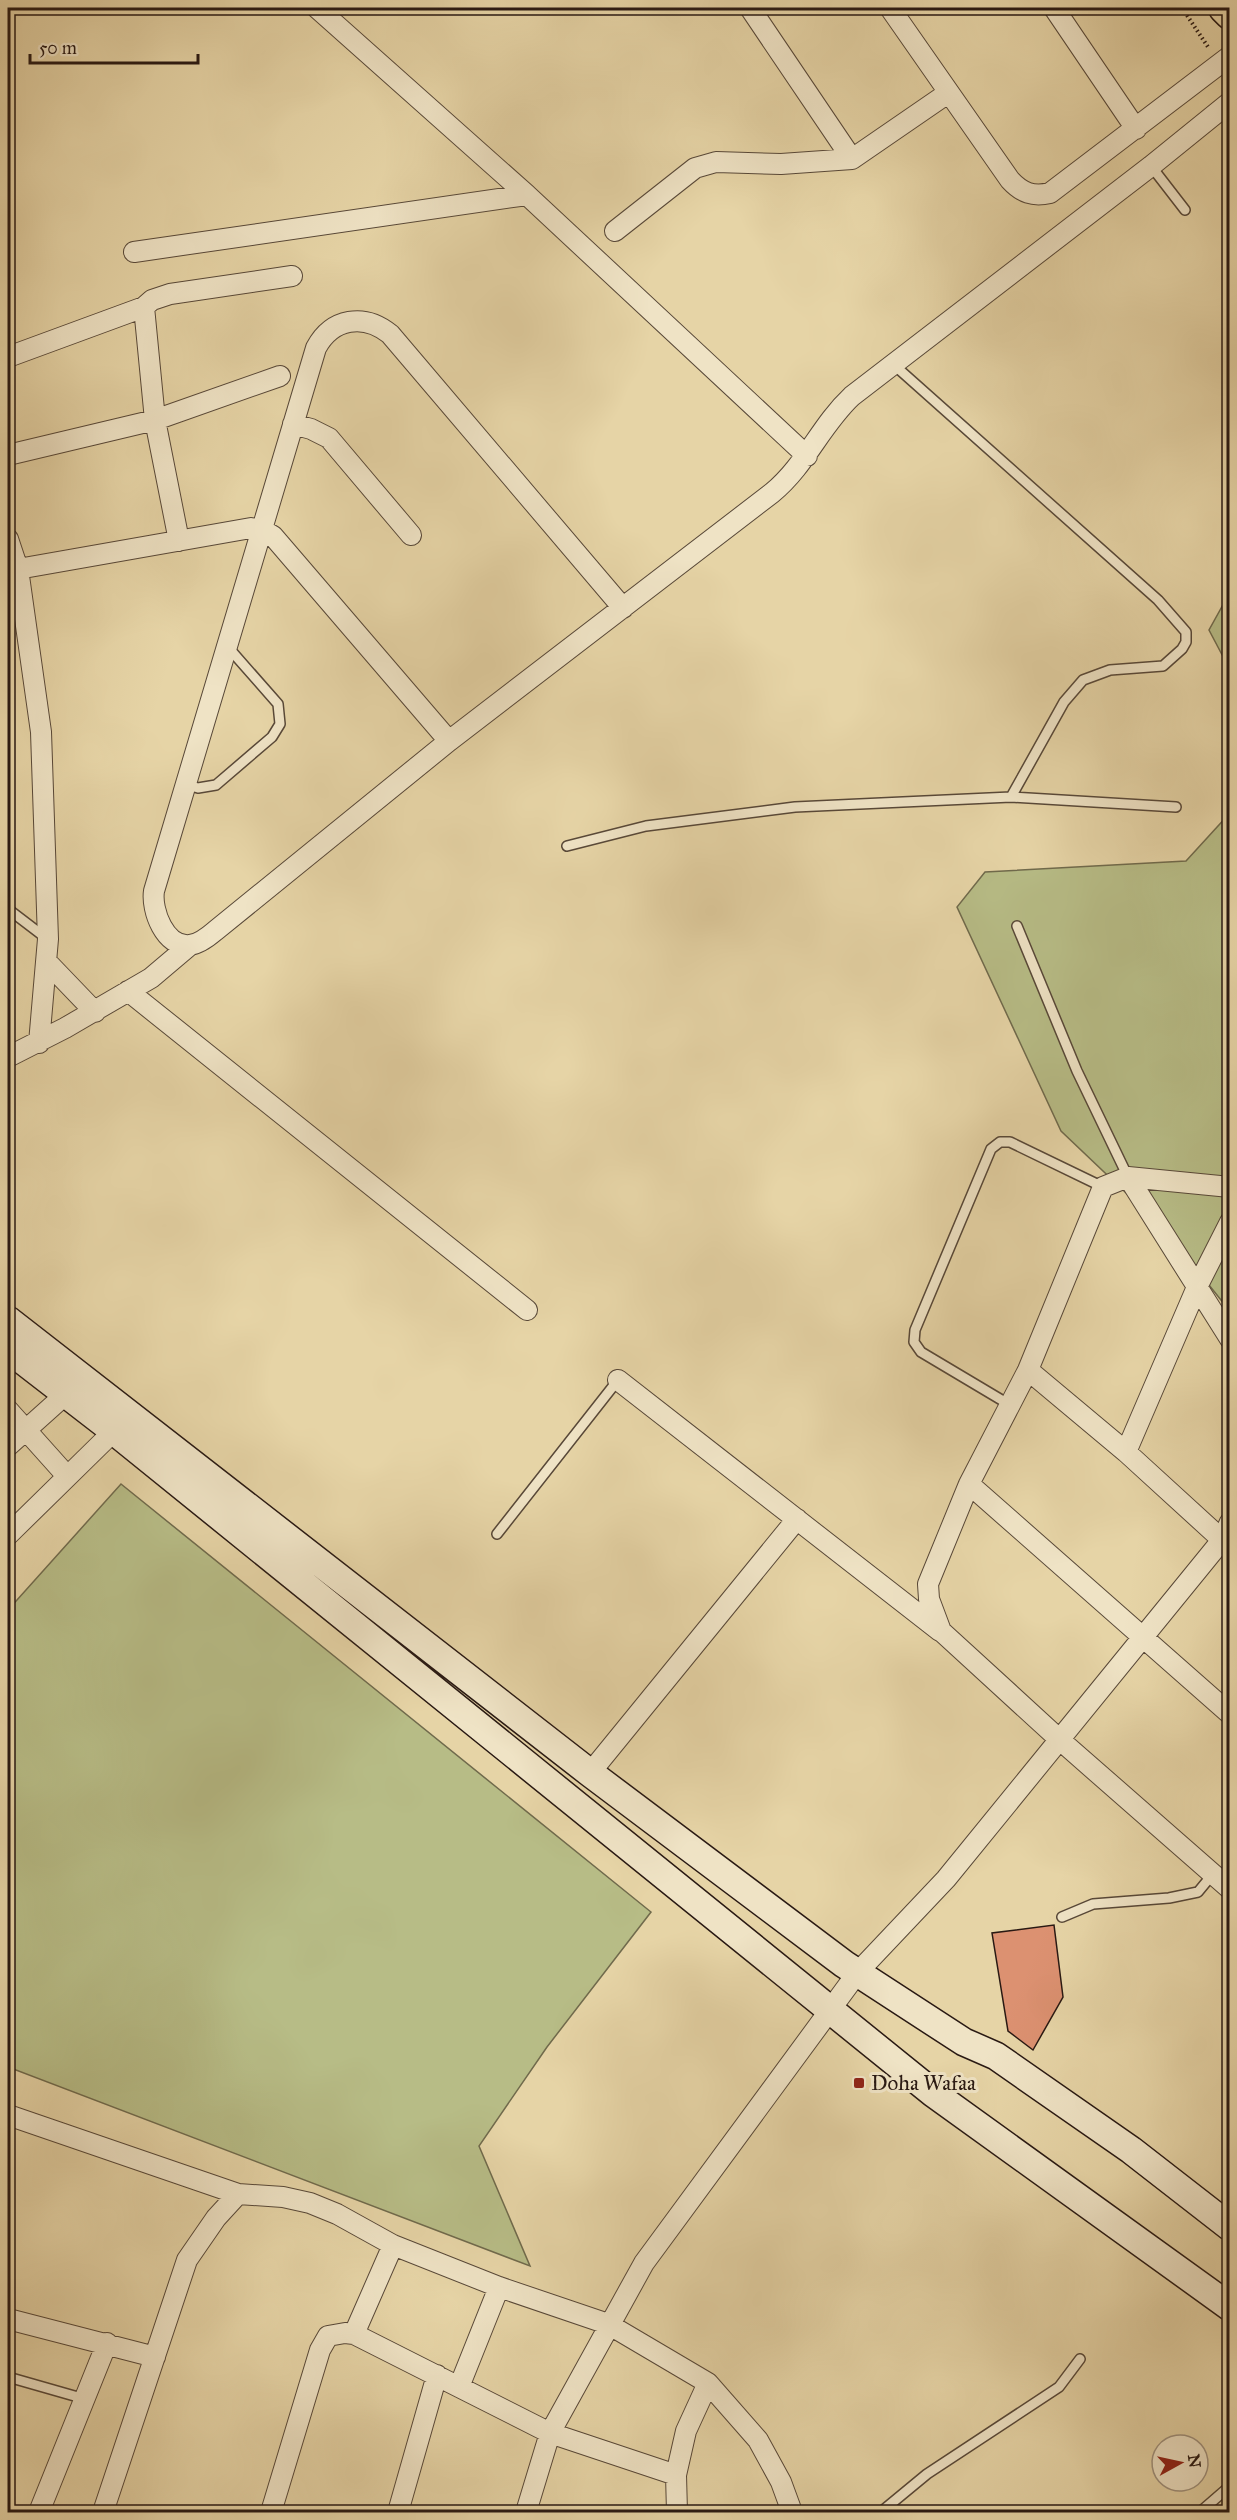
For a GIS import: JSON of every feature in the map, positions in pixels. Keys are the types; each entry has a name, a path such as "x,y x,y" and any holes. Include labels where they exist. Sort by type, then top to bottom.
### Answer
{"main road":[{"path":"1224,8 1230,14"}],"street":[{"path":"317,8 527,195 807,456"},
{"path":"750,8 852,159"},
{"path":"890,8 1010,180 1018,189 1039,196 1050,193 1225,60"},
{"path":"1054,8 1136,129"},
{"path":"615,231 695,168 716,162 781,164 852,159 948,93"},
{"path":"8,1057 95,1012 151,978 190,945 204,940 450,741 783,483 807,456 840,408 893,364 1151,166 1230,102"},
{"path":"134,252 527,195"},
{"path":"8,357 144,307 152,300 170,294 292,276"},
{"path":"144,307 155,420 179,541"},
{"path":"190,945 180,944 169,935 154,911 153,901 184,784 263,530 316,348 328,331 347,322 359,320 381,327 390,334 623,608"},
{"path":"8,455 155,420 280,376"},
{"path":"293,424 311,429 329,438 411,535"},
{"path":"18,569 251,528 263,530 273,536 450,741"},
{"path":"8,539 18,569 41,732 48,939 39,1042"},
{"path":"47,962 95,1012"},
{"path":"128,991 527,1310"},
{"path":"1128,1177 1230,1339"},
{"path":"940,1631 928,1599 928,1584 969,1484 1028,1370 1103,1187 1128,1177 1230,1186"},
{"path":"1126,1452 1197,1287 1230,1222"},
{"path":"8,1320 590,1773 858,1972 964,2042 996,2056 1131,2150 1230,2227"},
{"path":"8,1349 114,1431 933,2093 1230,2307"},
{"path":"526,2512 550,2433 608,2324 645,2263 858,1972 946,1879 1060,1740 1142,1635 1227,1536 1028,1370"},
{"path":"618,1380 940,1631 1230,1889"},
{"path":"8,1446 66,1394"},
{"path":"8,1410 67,1476"},
{"path":"8,1535 114,1431"},
{"path":"969,1484 1230,1714"},
{"path":"590,1773 797,1519"},
{"path":"8,2115 238,2194 283,2197 310,2203 338,2214 393,2245 499,2287 608,2324 708,2383 758,2440 781,2482 792,2512"},
{"path":"103,2512 187,2260 216,2218 238,2194"},
{"path":"354,2334 393,2245"},
{"path":"459,2386 499,2287"},
{"path":"8,2319 155,2356"},
{"path":"271,2512 320,2350 328,2336 345,2332 354,2334 550,2433 676,2475"},
{"path":"39,2512 107,2343"},
{"path":"398,2512 437,2375"},
{"path":"677,2512 676,2475 686,2431 708,2383"}],"lane":[{"path":"1151,166 1185,210"},
{"path":"893,364 1158,600 1186,632 1186,642 1182,649 1163,666 1110,670 1083,680 1064,702 1011,797"},
{"path":"184,784 198,788 216,785 272,737 280,723 278,704 226,645"},
{"path":"567,846 646,826 795,807 1011,797 1176,807"},
{"path":"8,909 48,939"},
{"path":"1017,926 1077,1071 1128,1177"},
{"path":"1010,1405 921,1352 914,1342 915,1330 978,1175 991,1149 1000,1142 1010,1142 1103,1187"},
{"path":"497,1534 618,1380"},
{"path":"1062,1917 1093,1904 1169,1898 1198,1892 1212,1875"},
{"path":"882,2512 927,2474 1059,2387 1080,2359"},
{"path":"8,2377 85,2398"},
{"path":"1200,2512 1230,2486"}],"path":[{"path":"1182,8 1225,60"}],"green space":[{"path":"1229,594 1229,668 1209,630"},
{"path":"1229,814 1229,1310 1165,1230 1061,1131 957,907 985,872 1186,861"},
{"path":"121,1484 651,1912 547,2047 479,2146 530,2266 8,2067 8,1610"}],"building":[{"path":"1054,1925 1063,1997 1033,2050 1008,2031 992,1933"}],"place":[{"name":"Doha Wafaa","path":"859,2083"}]}
